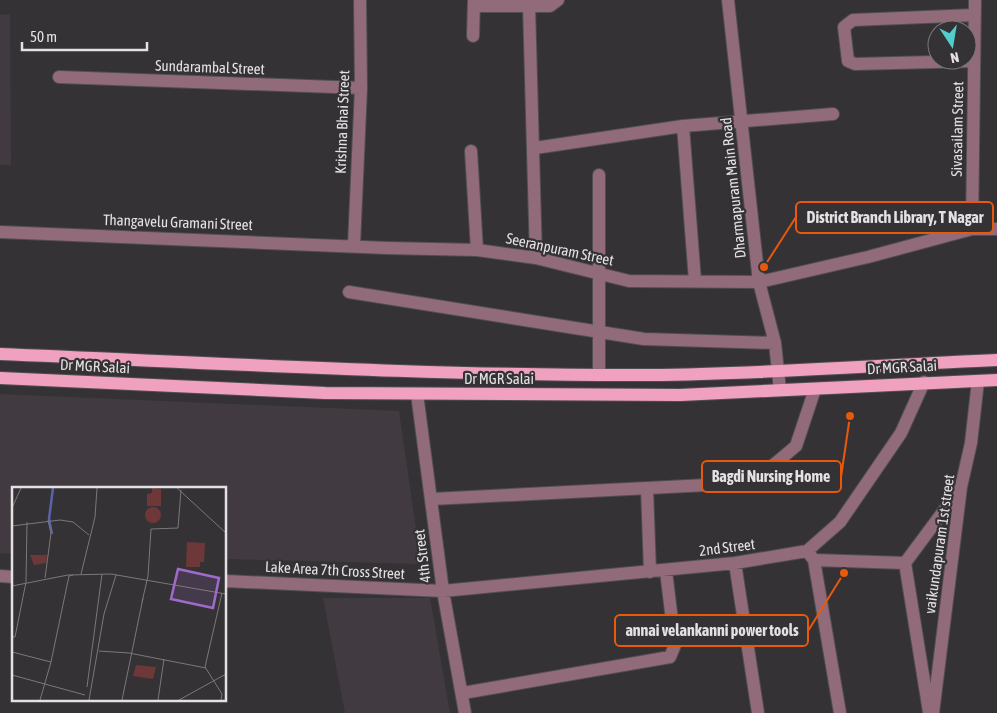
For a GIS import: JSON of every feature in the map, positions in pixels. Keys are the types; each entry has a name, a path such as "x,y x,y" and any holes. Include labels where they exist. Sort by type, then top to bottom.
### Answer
{"main road":[{"name":"Dr MGR Salai","path":"0,354 339,369 600,374 779,372 997,360"},
{"name":"Dr MGR Salai","path":"0,378 325,393 680,395 997,380"}],"street":[{"name":"Krishna Bhai Street","path":"354,246 361,88 360,0"},
{"path":"474,36 474,3 550,6 558,0"},
{"name":"Dharmapuram Main Road","path":"728,0 759,282 775,343 780,390"},
{"name":"Sivasailam Street","path":"974,0 974,20"},
{"path":"529,6 535,148 536,258"},
{"path":"927,62 854,64 848,62 844,27 853,20 974,15"},
{"name":"Sivasailam Street","path":"972,229 974,70"},
{"name":"Sundarambal Street","path":"59,77 361,88"},
{"path":"535,148 683,126 833,114"},
{"path":"683,126 695,281"},
{"path":"471,151 477,250"},
{"path":"600,175 600,374"},
{"name":"Seeranpuram Street","path":"354,246 477,250 536,258 629,281 759,282 868,257 972,229 997,229"},
{"name":"Thangavelu Gramani Street","path":"0,232 354,246"},
{"path":"349,292 644,339 775,343"},
{"name":"vaikundapuram 1st street","path":"934,713 961,487 971,443 978,381"},
{"path":"840,713 811,556 840,522 901,433 924,382"},
{"path":"432,499 707,485 758,478 796,446 815,389"},
{"name":"4th Street","path":"417,394 443,592 463,693 465,713"},
{"path":"929,713 905,564 961,487"},
{"path":"647,488 650,572"},
{"name":"2nd Street","path":"443,592 811,556 905,564"},
{"path":"735,563 758,713"},
{"path":"463,693 670,657 675,645 666,571"},
{"name":"Lake Area 7th Cross Street","path":"226,582 443,592"}],"shaded area":[{"path":"10,14 11,165 0,165 0,15"},
{"path":"0,394 399,411 421,564 226,559 226,487 12,487 12,554 0,553"},
{"path":"323,598 430,598 450,713 345,713"}],"place":[{"name":"District Branch Library, T Nagar","path":"764,267"},
{"name":"Bagdi Nursing Home","path":"850,416"},
{"name":"annai velankanni power tools","path":"844,573"}]}
